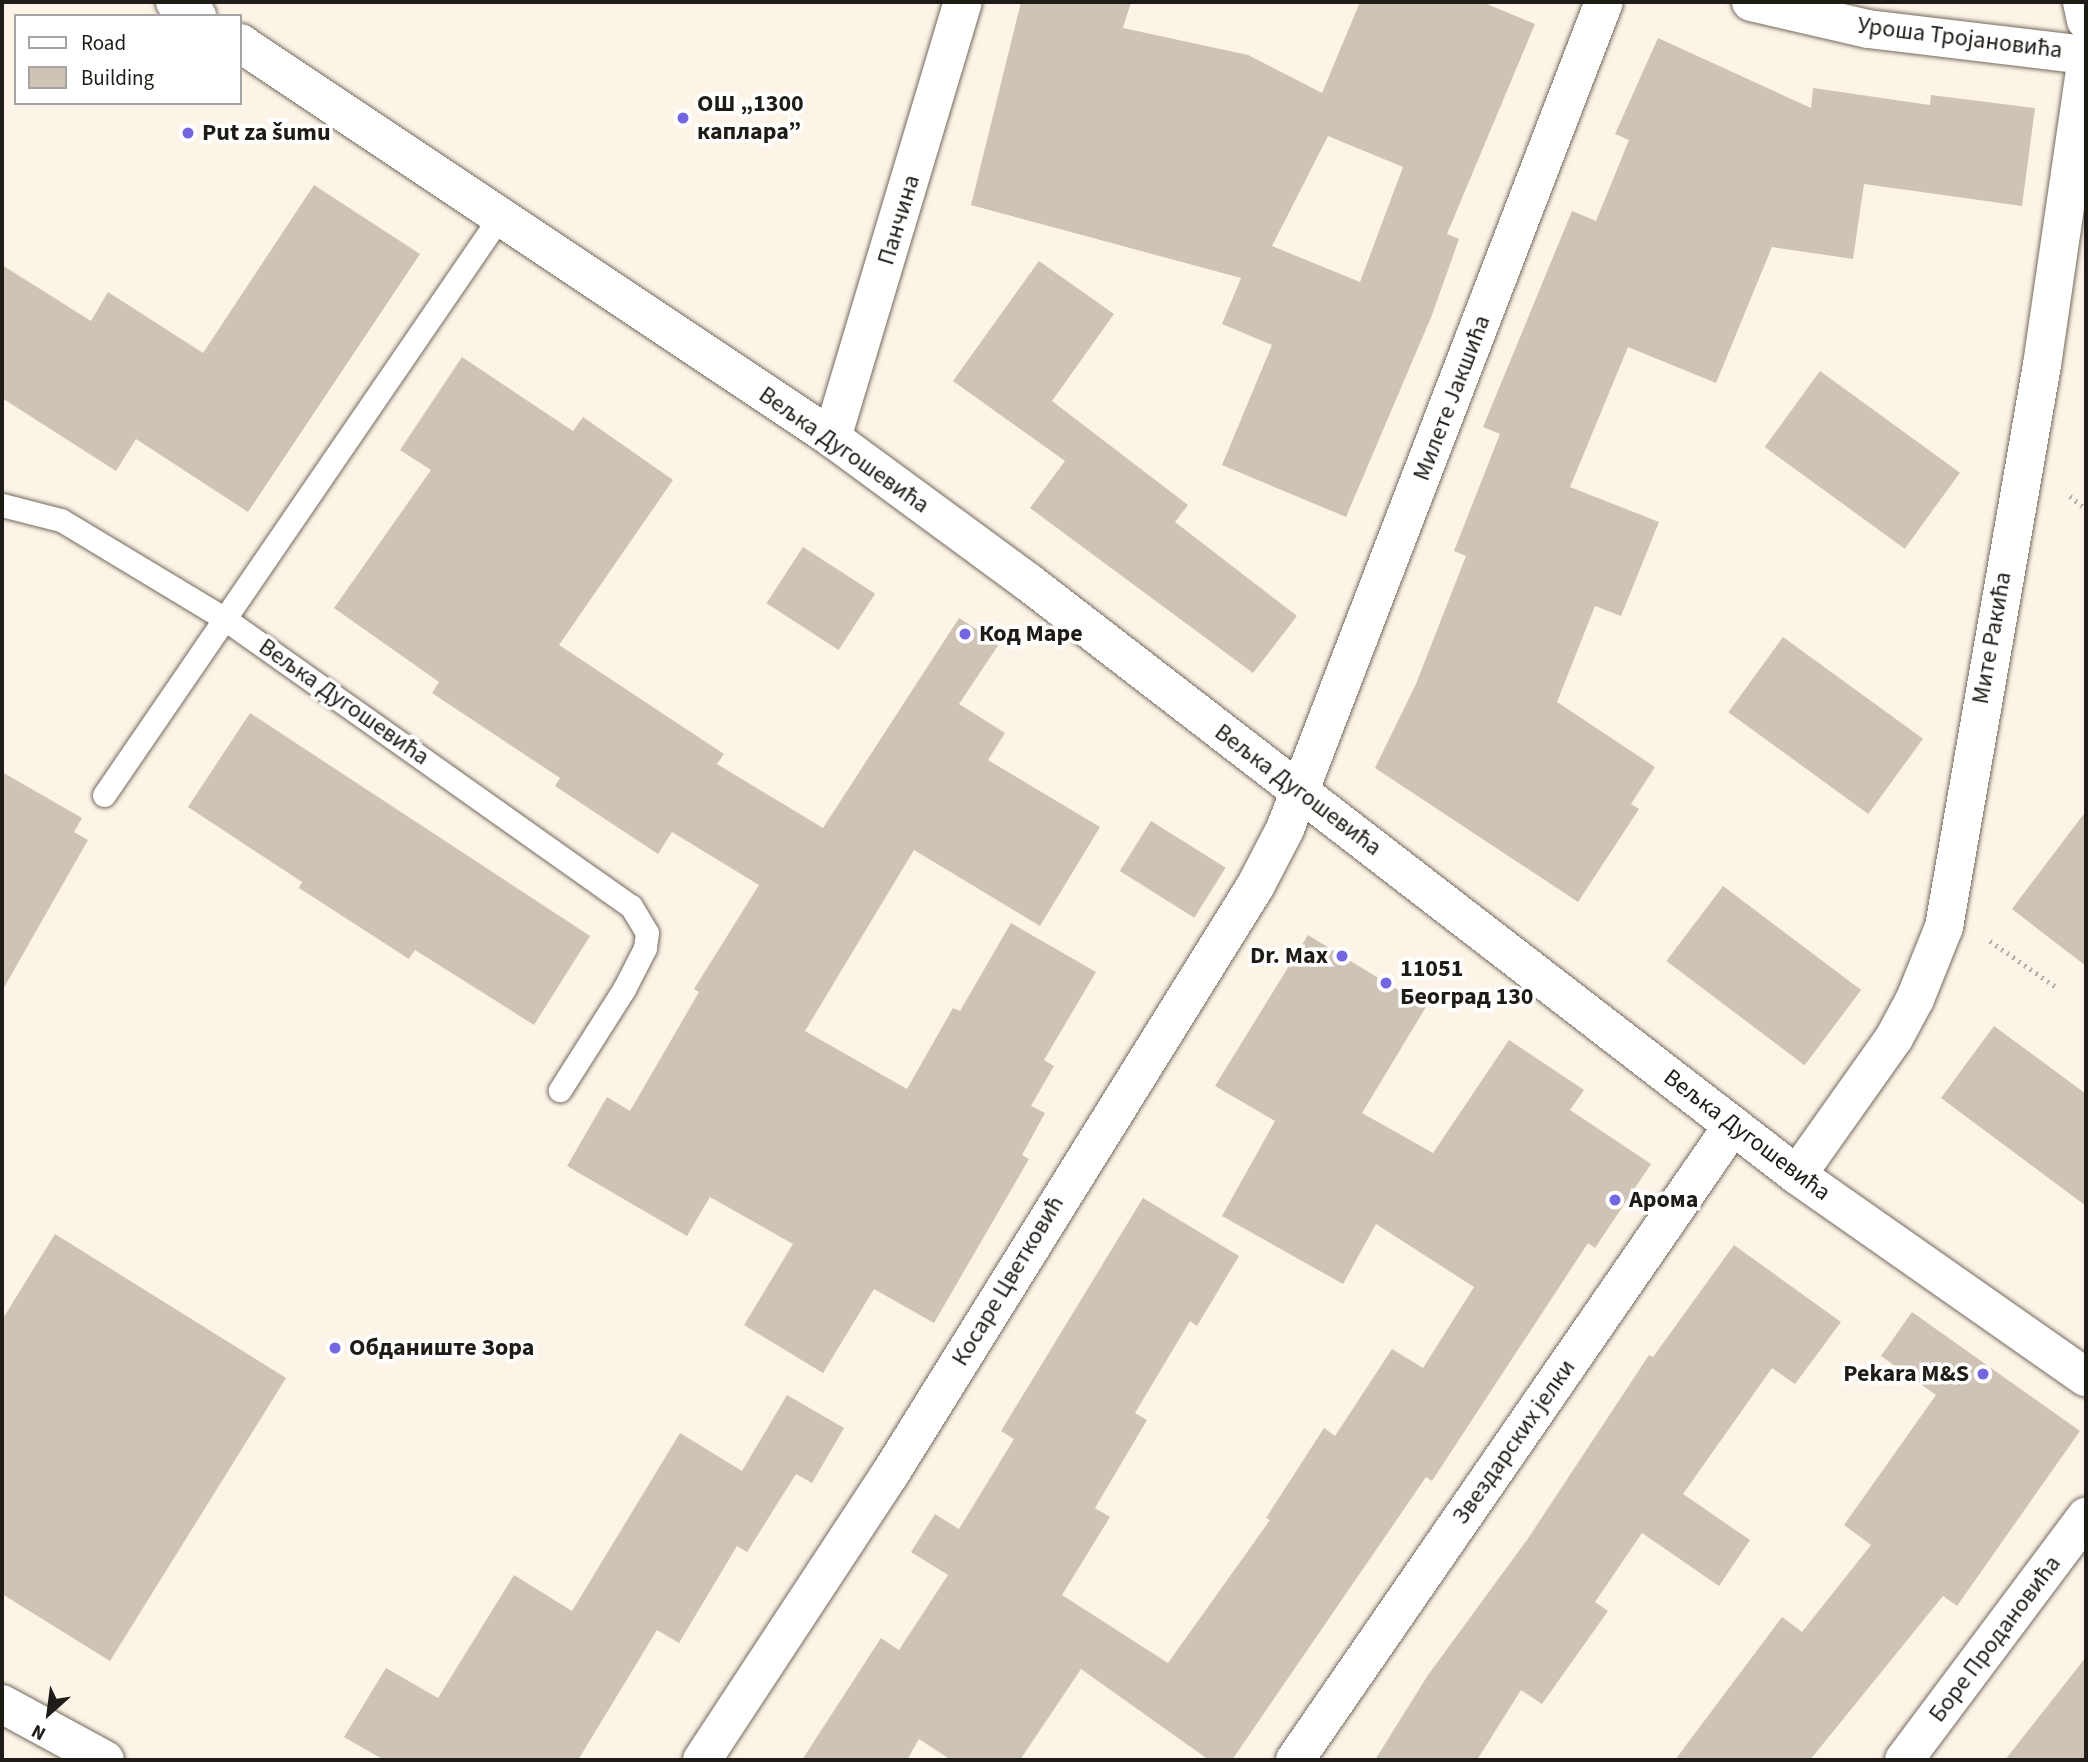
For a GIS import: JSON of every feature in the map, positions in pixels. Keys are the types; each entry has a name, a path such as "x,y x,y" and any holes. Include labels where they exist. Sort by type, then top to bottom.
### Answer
{"street":[{"path":"175,2 194,14"},
{"name":"Панчина","path":"832,438 963,2"},
{"name":"Милете Јакшића","path":"1302,794 1604,2"},
{"name":"Уроша Тројановића","path":"1751,2 1868,29 2086,55"},
{"path":"2082,2 2086,20"},
{"name":"Вељка Дугошевића","path":"242,44 832,438 1028,582 1797,1175 2086,1377"},
{"name":"Мите Ракића","path":"1797,1175 1894,1038 1915,999 1944,927 2042,365 2086,62"},
{"name":"Косаре Цветковић","path":"702,1760 890,1474 1256,885 1302,794"},
{"name":"Звездарских јелки","path":"1295,1760 1733,1125"},
{"name":"Боре Продановића","path":"1904,1760 2086,1517"},
{"path":"2,1704 105,1760"}],"lane":[{"path":"104,795 501,215"},
{"name":"Вељка Дугошевића","path":"2,505 61,520 225,618 616,891 642,916 647,933 636,968 560,1090"}],"path":[{"path":"2060,489 2086,509"},
{"path":"1979,934 2059,989"}],"building":[{"path":"1021,2 1131,2 1123,28 1248,55 1322,93 1360,2 1482,2 1535,24 1447,234 1459,239 1432,315 1346,517 1222,465 1272,345 1222,324 1241,278 971,205","holes":["1328,136 1403,167 1360,282 1272,246"]},
{"path":"1658,38 1811,108 1813,88 1930,105 1931,95 2035,108 2022,206 1864,184 1853,259 1772,247 1716,383 1628,347 1570,487 1659,522 1621,616 1595,606 1557,702 1655,767 1631,804 1639,809 1578,902 1375,768 1416,684 1466,556 1454,551 1500,434 1483,427 1572,211 1596,221 1629,140 1615,134"},
{"path":"314,185 420,254 248,512 136,439 116,471 2,398 2,265 91,321 108,292 203,353"},
{"path":"1039,261 1114,314 1052,401 1188,505 1175,522 1297,616 1253,673 1030,508 1065,461 953,381"},
{"path":"462,357 573,431 583,417 673,480 559,645 724,754 717,764 823,828 959,618 999,644 959,704 1005,733 988,760 1100,827 1040,926 914,850 805,1031 907,1089 953,1008 960,1011 1011,923 1096,972 1044,1060 1054,1066 1031,1106 1045,1113 1022,1155 1029,1159 934,1323 874,1289 823,1373 744,1325 793,1244 710,1197 687,1236 567,1166 607,1097 630,1111 699,992 694,989 759,885 672,832 658,854 555,786 560,778 432,693 439,682 334,608 431,470 400,450"},
{"path":"1820,371 1960,473 1905,549 1765,447"},
{"path":"803,547 875,594 839,650 767,603"},
{"path":"1783,637 1923,739 1868,814 1728,712"},
{"path":"250,713 590,936 534,1025 415,950 409,959 299,888 302,882 188,807"},
{"path":"2,772 82,818 74,832 88,840 2,991"},
{"path":"2086,811 2086,966 2012,909"},
{"path":"1151,821 1226,868 1194,918 1120,871"},
{"path":"1723,886 1861,990 1805,1065 1666,961"},
{"path":"1308,935 1426,1007 1362,1113 1433,1153 1509,1040 1584,1090 1570,1110 1651,1164 1595,1248 1588,1243 1432,1481 1426,1477 1232,1760 1209,1760 1081,1669 1020,1760 951,1760 919,1739 907,1760 802,1760 881,1638 899,1650 948,1575 911,1552 935,1514 959,1529 1014,1439 1001,1431 1143,1198 1239,1256 1197,1326 1190,1321 1135,1413 1147,1420 1095,1508 1110,1517 1062,1595 1168,1663 1270,1520 1266,1518 1324,1428 1335,1436 1392,1349 1423,1368 1474,1287 1376,1224 1343,1284 1222,1216 1275,1121 1215,1086"},
{"path":"1994,1026 2086,1094 2086,1206 1941,1098"},
{"path":"55,1234 286,1378 110,1661 2,1594 2,1320"},
{"path":"1734,1245 1841,1322 1795,1384 1772,1368 1683,1494 1750,1540 1719,1586 1642,1533 1595,1602 1608,1611 1542,1704 1521,1690 1477,1760 1375,1760 1428,1675 1527,1540 1649,1355 1653,1357"},
{"path":"1912,1312 2080,1431 1957,1606 1943,1596 1810,1760 1675,1760 1782,1617 1802,1632 1871,1545 1844,1525 1936,1395 1881,1356"},
{"path":"787,1395 844,1428 812,1483 796,1474 747,1552 737,1546 679,1643 657,1630 578,1760 384,1760 344,1737 386,1668 438,1698 514,1575 572,1611 680,1433 742,1471"},
{"path":"2086,1657 2086,1760 2005,1760"}],"place":[{"name":"ОШ „1300 каплара”","path":"683,118"},
{"name":"Put za šumu","path":"188,133"},
{"name":"Код Маре","path":"965,634"},
{"name":"Dr. Max","path":"1342,956"},
{"name":"11051 Београд 130","path":"1386,983"},
{"name":"Арома","path":"1615,1200"},
{"name":"Обданиште Зора","path":"335,1348"},
{"name":"Pekara M&S","path":"1983,1374"}]}
